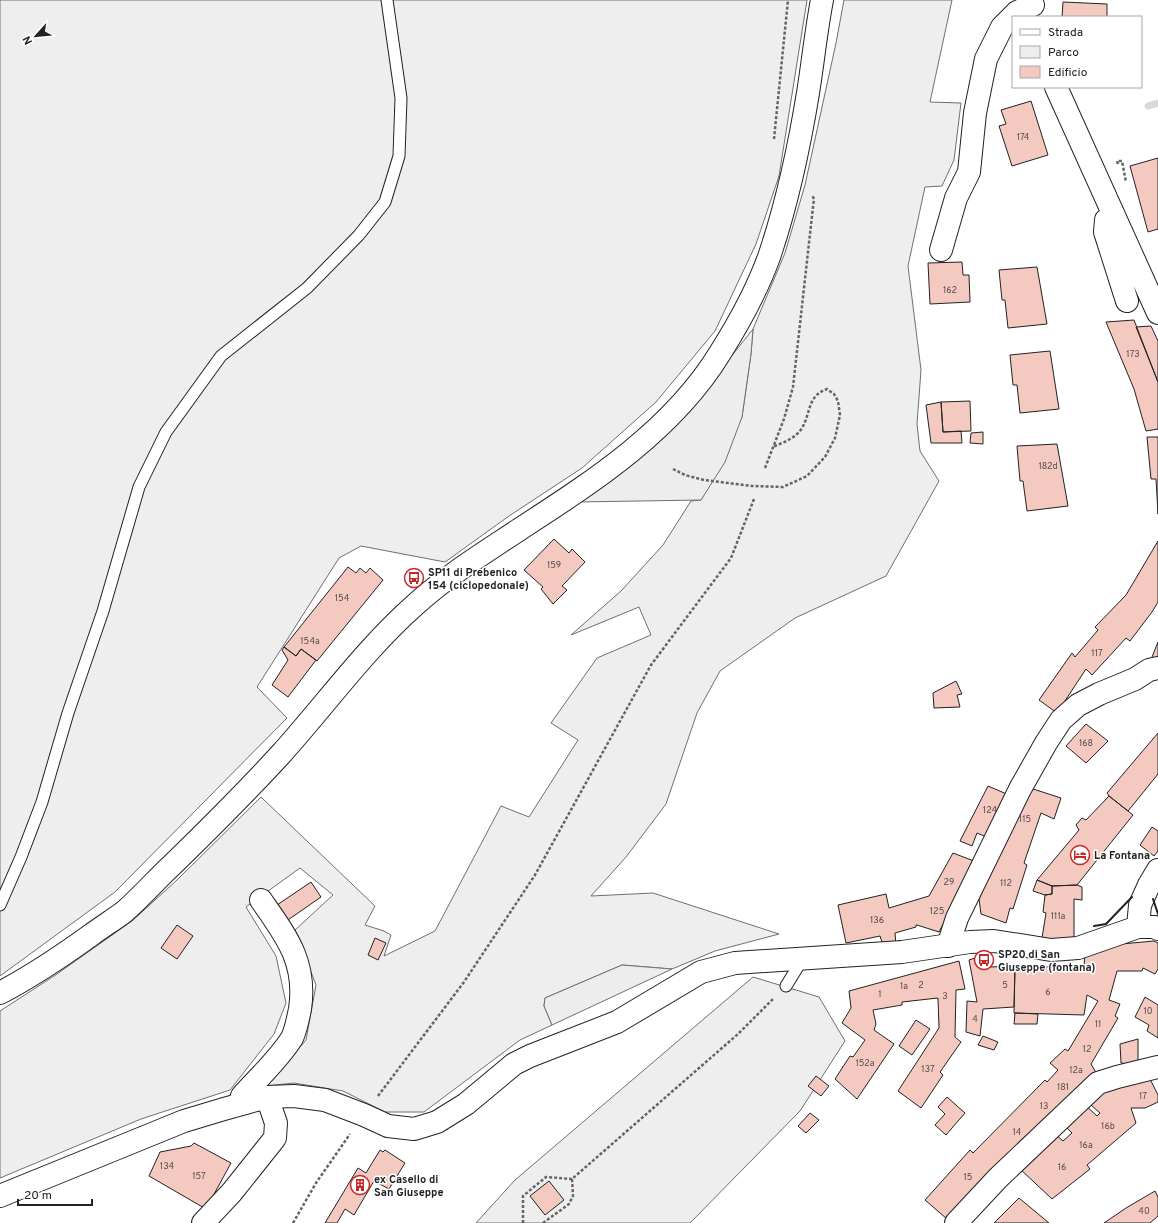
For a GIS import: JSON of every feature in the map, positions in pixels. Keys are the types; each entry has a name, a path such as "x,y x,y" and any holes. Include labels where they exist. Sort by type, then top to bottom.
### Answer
{"street":[{"path":"0,993 65,953 122,913 206,832 280,755 376,643 415,604 483,553 562,502 604,472 652,433 696,388 718,357 738,323 768,260 783,212 798,152 809,91 816,28 822,0"},
{"path":"1013,16 1017,12 1033,7"},
{"path":"941,250 956,198 969,172 975,113 986,59 1002,27 1012,17"},
{"path":"1056,88 1158,313"},
{"path":"1114,215 1106,220 1105,232 1127,301"},
{"path":"948,946 957,918 1017,796 1060,720 1078,705 1099,694 1135,679 1149,670 1158,668"},
{"path":"0,1196 184,1121 267,1097 294,1096 325,1100 388,1126 414,1129 437,1122 466,1104 514,1064 530,1056 617,1022 701,972 735,963 802,960 902,952 970,942 994,941 1051,950 1078,948 1148,928 1140,905 1158,870"},
{"path":"240,1104 242,1096 279,1056 292,1037 298,1017 302,994 300,968 292,948 261,900"},
{"path":"956,1223 998,1178 1098,1083 1158,1067"},
{"path":"203,1223 232,1192 275,1138 276,1123 267,1097"}],"lane":[{"path":"0,905 22,857 42,802 68,713 103,611 139,487 166,432 221,356 307,288 359,235 385,202 399,156 401,98 387,0"},
{"path":"786,986 802,960"}],"path":[{"path":"774,140 788,0"},
{"path":"765,468 784,419 793,387 814,199 811,192"},
{"path":"673,469 685,475 704,480 752,486 783,486 806,476 825,457 835,438 840,415 838,401 834,394 827,389 821,391 814,398 802,428 791,439 773,447"},
{"path":"293,1223 316,1183 364,1115 464,982 535,875 652,665 731,558 754,499"},
{"path":"523,1223 523,1196 546,1177 572,1179 738,1034 786,986"},
{"path":"543,1223 568,1204 573,1196 572,1179"}],"green space":[{"path":"0,0 807,0 779,176 756,244 715,331 656,402 582,468 509,516 445,562 361,546 339,558 257,687 287,718 115,892 0,976"},
{"path":"844,0 952,0 930,102 961,103 954,160 942,186 925,187 908,266 921,370 917,424 920,451 939,481 886,576 795,618 720,671 697,713 666,804 626,857 591,896 653,893 779,934 715,951 672,969 622,965 545,998 544,1006 552,1025 520,1040 424,1112 385,1112 343,1091 294,1083 266,1086 306,1040 316,985 295,930 333,895 300,868 246,907 276,956 286,1003 274,1034 230,1090 141,1119 0,1178 0,1011 57,974 132,921 177,880 261,797 375,906 365,925 384,931 391,935 384,956 435,931 501,806 529,817 578,740 551,723 597,658 651,635 639,607 571,635 621,591 663,545 691,501 701,500 742,417 753,329 785,253 805,185"},
{"path":"753,977 819,997 845,1041 800,1111 690,1223 476,1223 515,1180"}],"shaded area":[{"path":"753,329 742,417 725,462 701,500 577,502 614,479 658,438 703,392"},
{"path":"622,965 672,969 552,1025 544,1006 545,998"}],"building":[{"path":"1063,2 1107,4 1107,16 1062,16"},
{"path":"1031,101 1048,155 1012,166 999,126 1006,124 1001,110"},
{"path":"1158,158 1158,229 1148,232 1130,166"},
{"path":"962,262 963,275 969,275 970,302 930,304 928,263"},
{"path":"1037,267 1047,324 1008,328 1005,300 1002,300 999,270"},
{"path":"1134,320 1158,382 1158,429 1146,431 1134,389 1106,322"},
{"path":"1151,326 1158,341 1158,382 1136,327"},
{"path":"1050,351 1059,409 1020,413 1017,385 1013,385 1010,355"},
{"path":"970,401 971,431 943,432 941,402"},
{"path":"941,402 943,432 961,431 962,443 931,443 926,405"},
{"path":"983,432 983,444 970,443 971,433"},
{"path":"1147,437 1158,437 1158,514 1156,479 1151,479"},
{"path":"1057,444 1068,506 1027,511 1023,481 1020,481 1017,446"},
{"path":"554,539 569,553 572,549 585,562 562,586 567,590 553,604 541,589 543,587 524,570"},
{"path":"1158,541 1158,602 1130,641 1126,638 1092,675 1086,669 1057,713 1039,700 1072,653 1075,657 1098,630 1095,627 1126,595"},
{"path":"348,567 356,573 360,568 366,573 370,568 383,580 317,661 301,649 296,656 284,647"},
{"path":"1158,642 1158,660 1157,661 1152,657"},
{"path":"284,647 296,656 301,649 316,660 288,697 272,685 288,660 282,650"},
{"path":"956,681 962,694 957,695 960,707 934,708 933,693"},
{"path":"1086,724 1108,741 1086,763 1066,746"},
{"path":"1158,733 1158,774 1128,811 1107,793"},
{"path":"988,786 1009,795 989,838 977,833 972,846 960,841"},
{"path":"1027,787 1061,798 1054,819 1041,813 1024,863 1027,865 1013,909 1010,908 1006,923 981,914 979,899"},
{"name":"La Fontana","path":"1109,796 1133,815 1077,885 1052,886 1037,880 1079,830 1076,825 1082,818 1086,820"},
{"path":"1152,827 1158,831 1158,851 1154,856 1140,845"},
{"path":"953,853 979,863 968,876 939,932 916,925 916,927 895,933 896,946 884,948 880,936 846,943 838,905 886,894 889,908 929,896"},
{"path":"1037,880 1052,886 1052,894 1045,895 1033,891"},
{"path":"311,882 321,897 285,922 274,907"},
{"path":"1077,885 1082,887 1082,900 1074,899 1074,942 1042,938 1046,913 1043,912 1045,895 1052,894 1052,886"},
{"path":"177,925 193,936 177,959 161,948"},
{"path":"375,938 386,943 378,960 368,955"},
{"path":"1154,941 1158,943 1158,969 1155,974 1143,968 1142,971 1117,971 1109,1000 1120,1004 1115,1016 1118,1018 1091,1064 1098,1076 947,1219 925,1200 970,1150 973,1153 1045,1080 1047,1082 1058,1070 1050,1063 1065,1049 1068,1051 1098,1001 1087,995 1084,1015 1014,1013 1015,966 1084,968 1085,951 1121,944"},
{"path":"987,954 990,967 1015,966 1014,1007 983,1009 980,1036 966,1032 967,1001 977,1002 969,960"},
{"path":"959,961 965,989 956,990 955,1037 961,1042 940,1072 943,1075 921,1108 898,1091 939,1028 938,998 902,1002 902,1005 873,1010 876,1024 874,1030 894,1044 857,1099 835,1079 850,1056 853,1057 865,1040 842,1023 851,1008 849,991"},
{"path":"1145,997 1158,1005 1158,1038 1147,1031 1149,1025 1135,1017"},
{"path":"1015,1013 1038,1014 1037,1024 1014,1024"},
{"path":"916,1020 930,1029 912,1055 899,1046"},
{"path":"983,1036 998,1042 994,1050 978,1045"},
{"path":"1138,1039 1138,1065 1121,1063 1120,1044"},
{"path":"816,1076 829,1086 821,1096 808,1086"},
{"path":"1149,1077 1158,1095 1158,1102 1145,1108 1131,1108 1136,1123 1087,1165 1090,1169 1052,1199 1019,1168 1055,1134 1063,1141 1072,1133 1066,1127 1074,1121 1070,1117 1085,1105 1097,1116 1100,1113 1091,1105 1096,1092"},
{"path":"947,1097 965,1113 946,1135 935,1125 945,1114 938,1107"},
{"path":"810,1113 819,1120 806,1133 798,1126"},
{"path":"194,1143 231,1163 206,1209 149,1176 160,1152 191,1146"},
{"name":"ex Casello di San Giuseppe","path":"380,1150 383,1152 385,1150 405,1163 389,1189 374,1181 354,1215 345,1209 337,1223 325,1223 358,1168 366,1173"},
{"path":"549,1181 564,1200 545,1215 530,1196"},
{"path":"1155,1191 1158,1197 1158,1216 1150,1223 1104,1223 1126,1208"},
{"path":"1019,1198 1049,1223 994,1223"}],"waterway":[{"path":"1148,106 1158,103"}],"wall":[{"path":"1094,926 1106,924 1132,897"},
{"path":"1153,899 1158,914"}],"place":[{"name":"SP11 di Prebenico 154 (ciclopedonale)","path":"414,578"},
{"name":"La Fontana","path":"1080,855"},
{"name":"SP20 di San Giuseppe (fontana)","path":"984,960"},
{"name":"ex Casello di San Giuseppe","path":"360,1185"}]}
